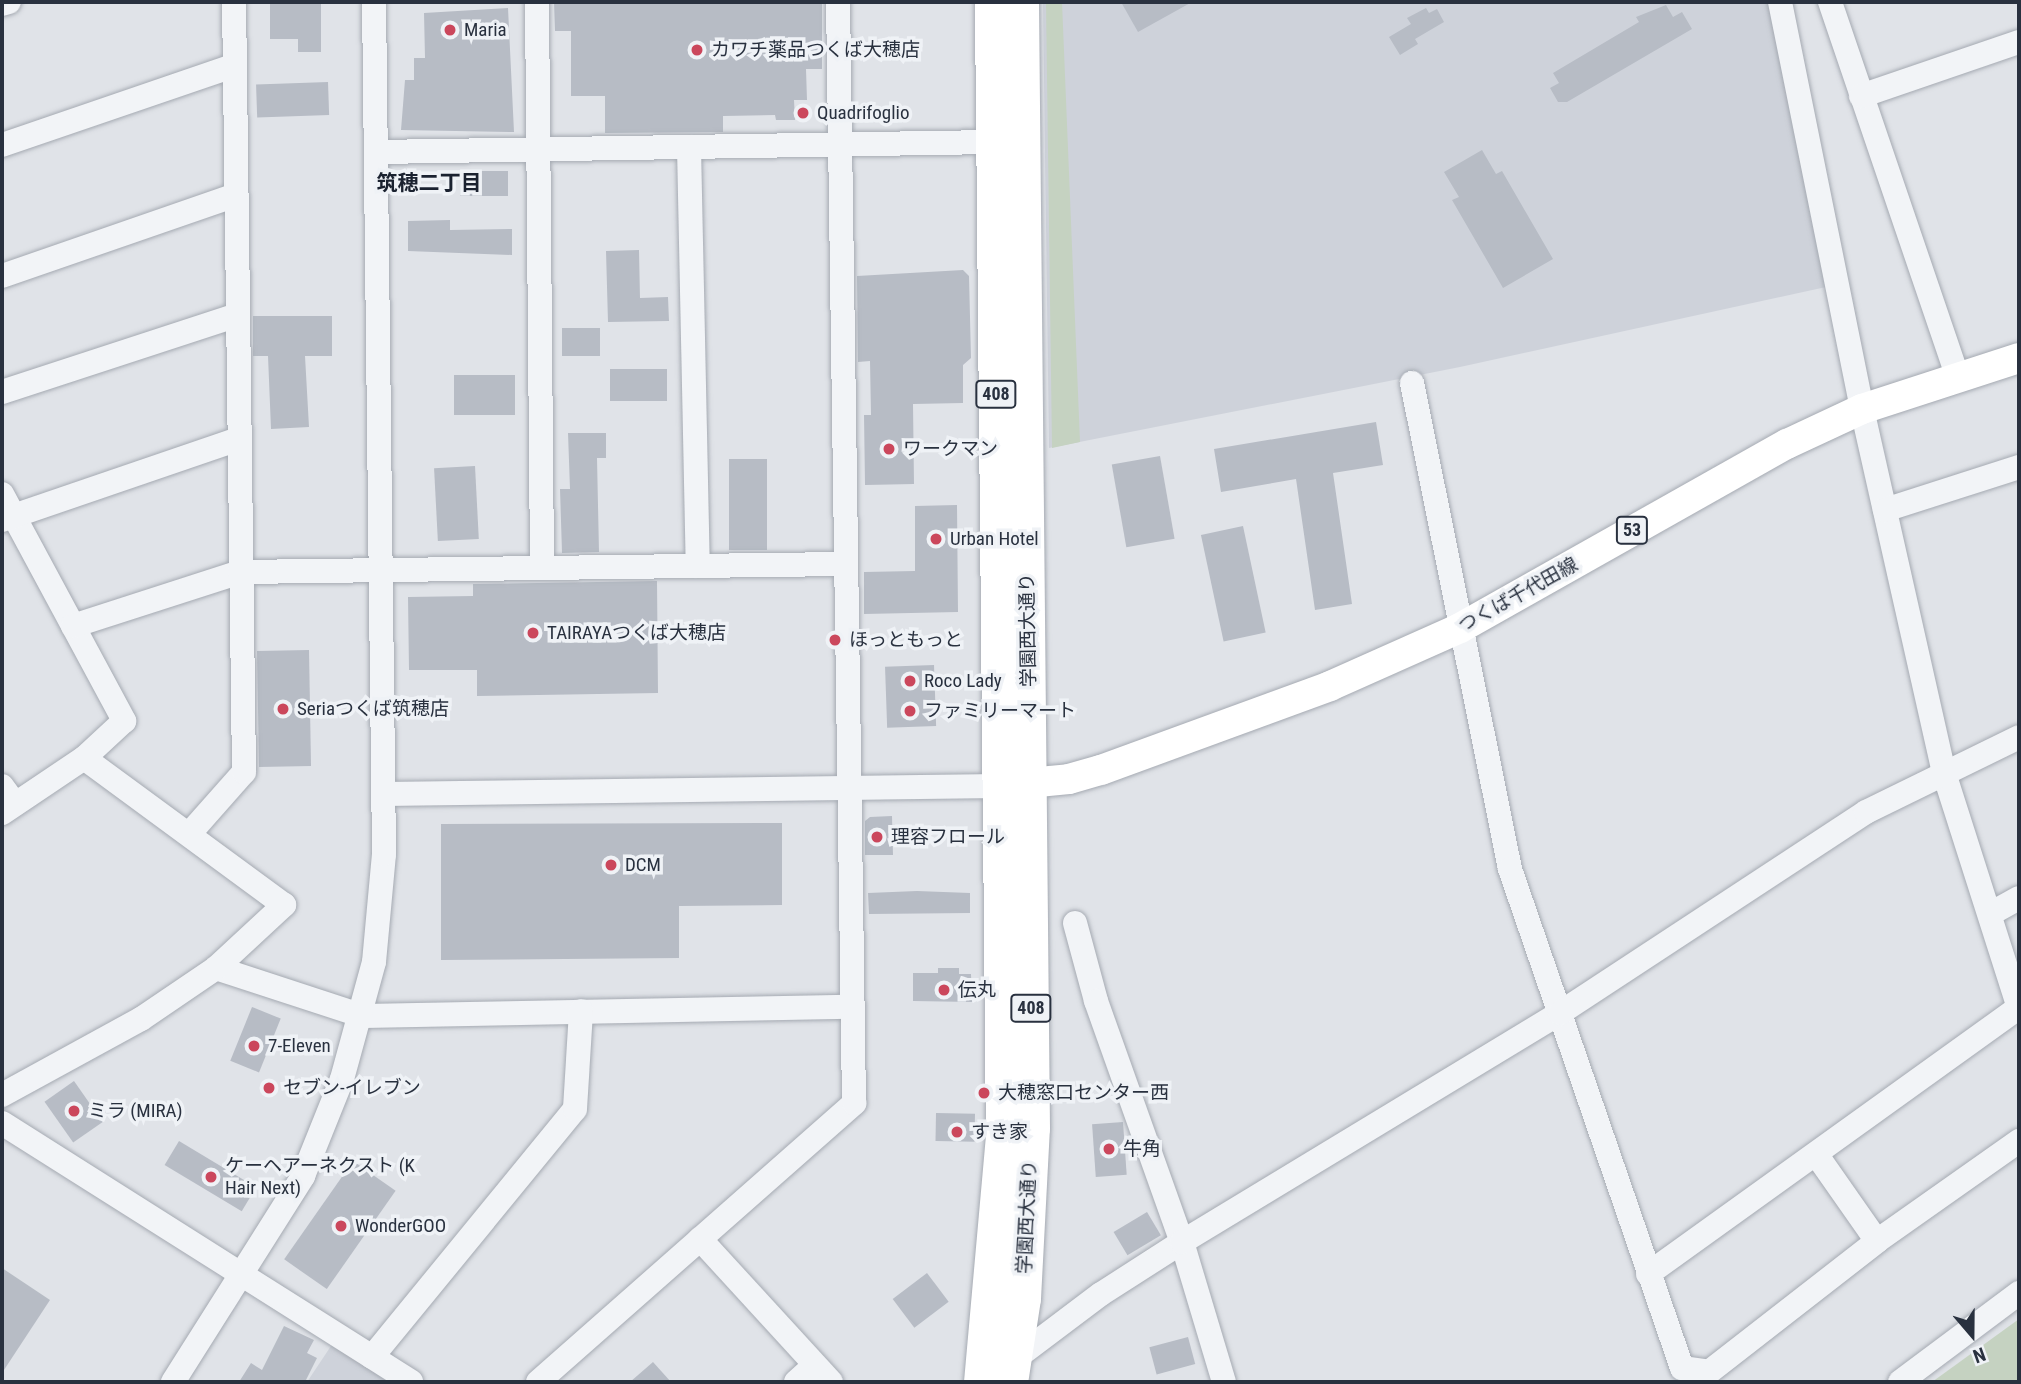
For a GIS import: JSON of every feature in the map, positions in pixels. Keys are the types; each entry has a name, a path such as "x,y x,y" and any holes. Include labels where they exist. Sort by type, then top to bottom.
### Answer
{"highway":[{"name":"学園西大通り","path":"992,2 993,142 1014,785 1032,1128 1028,1231 1011,1371"},
{"name":"学園西大通り","path":"984,1382 1003,1137 1014,785 1021,2"}],"main road":[{"name":"つくば千代田線","path":"1014,785 1101,770 1250,717 1460,628 1717,481 1862,409 2019,358"}],"street":[{"path":"2,4 9,2"},
{"path":"190,833 244,772 234,2"},
{"path":"173,1382 303,1176 327,1122 363,1016 379,910 384,794 374,2"},
{"path":"537,2 542,568"},
{"path":"538,1382 853,1104 838,2"},
{"path":"1648,1275 2019,1007 1944,773 1862,409 1780,2"},
{"path":"1830,2 1957,376"},
{"path":"1861,96 2019,42"},
{"path":"2,145 235,65"},
{"path":"377,152 993,142"},
{"path":"689,147 698,566"},
{"path":"2,275 236,195"},
{"path":"2,391 237,315"},
{"path":"1412,383 1510,869 1682,1368 1709,1372 1877,1241 2019,1141"},
{"path":"6,801 84,758 124,721 5,509 239,439"},
{"path":"1885,510 2019,467"},
{"path":"73,626 240,572 845,564"},
{"path":"984,1382 1011,1371 1101,1294 1560,1013 1866,812 2019,737"},
{"path":"2,1095 141,1019 216,968 284,905 190,833 84,758"},
{"path":"384,794 1014,785"},
{"path":"1990,914 2019,898"},
{"path":"1075,923 1096,1000 1182,1242 1224,1382"},
{"path":"216,968 363,1016 850,1007"},
{"path":"372,1357 575,1109 581,1011"},
{"path":"2,1123 244,1273 411,1382"},
{"path":"1816,1154 1877,1241"},
{"path":"700,1239 823,1374 796,1382"},
{"path":"1900,1382 2019,1293"}],"shaded area":[{"path":"1043,2 1769,2 1826,287 1460,367 1049,448"},
{"path":"333,1343 388,1382 307,1382"}],"green space":[{"path":"1046,2 1062,2 1080,442 1052,448"},
{"path":"2019,1319 2019,1382 1932,1382"}],"building":[{"path":"270,2 321,2 321,52 298,52 298,39 270,39"},
{"name":"カワチ薬品つくば大穂店","path":"554,2 822,2 822,69 806,69 807,100 794,100 795,120 776,120 775,115 723,116 723,132 605,133 605,96 571,96 571,31 555,31"},
{"path":"1121,2 1192,2 1138,32"},
{"path":"1666,5 1673,17 1682,12 1692,29 1567,102 1558,102 1550,88 1559,83 1553,73 1639,22 1636,17"},
{"path":"508,8 514,132 401,130 405,80 414,80 414,58 425,58 424,13"},
{"path":"1426,8 1429,13 1437,9 1444,22 1415,39 1418,44 1400,55 1389,37 1411,24 1407,18"},
{"path":"328,82 329,115 257,117 256,85"},
{"path":"1482,150 1496,174 1502,171 1553,259 1503,288 1452,200 1459,197 1444,172"},
{"path":"460,171 508,171 508,196 460,196"},
{"path":"450,220 450,230 512,229 512,255 408,251 408,221"},
{"path":"639,250 640,298 668,297 669,321 608,322 606,251"},
{"path":"963,270 969,276 971,358 963,365 963,403 913,404 914,484 865,485 864,415 871,415 870,361 858,362 857,276"},
{"path":"253,316 332,316 332,356 305,356 309,427 271,429 268,356 253,356"},
{"path":"562,328 600,328 600,356 562,356"},
{"path":"610,369 667,369 667,401 610,401"},
{"path":"454,375 515,375 515,415 454,415"},
{"path":"1376,422 1383,465 1333,473 1352,604 1315,610 1296,479 1221,492 1214,449"},
{"path":"568,433 606,433 606,458 597,458 599,552 562,553 560,489 570,489"},
{"path":"1160,456 1175,539 1126,547 1112,465"},
{"path":"729,459 767,459 767,550 729,550"},
{"path":"475,466 479,539 438,541 434,468"},
{"name":"Urban Hotel","path":"957,505 958,612 864,614 864,572 915,571 915,506"},
{"path":"1243,526 1266,633 1224,642 1201,535"},
{"name":"TAIRAYAつくば大穂店","path":"657,581 658,693 477,696 477,670 409,670 408,597 473,596 473,584"},
{"name":"Seriaつくば筑穂店","path":"309,650 311,766 259,767 257,651"},
{"path":"934,665 936,726 887,728 885,667"},
{"path":"892,816 893,855 865,855 865,821 870,817"},
{"name":"DCM","path":"782,823 782,905 679,906 679,958 441,960 441,824"},
{"path":"868,893 970,893 970,913 869,914"},
{"path":"938,968 959,968 959,974 971,974 972,1002 913,1001 913,973 938,973"},
{"name":"7-Eleven","path":"252,1007 281,1019 259,1072 230,1061"},
{"name":"ミラ (MIRA)","path":"74,1081 103,1122 73,1143 45,1102"},
{"path":"936,1113 975,1114 975,1142 936,1141"},
{"name":"牛角","path":"1123,1122 1127,1175 1096,1177 1092,1124"},
{"name":"ケーヘアーネクスト (K Hair Next)","path":"179,1141 256,1187 242,1211 165,1165"},
{"name":"WonderGOO","path":"353,1161 396,1191 327,1289 284,1259"},
{"path":"1147,1212 1161,1235 1127,1255 1114,1232"},
{"path":"2,1268 50,1300 2,1373"},
{"path":"927,1273 949,1302 914,1328 893,1299"},
{"path":"284,1326 314,1340 307,1353 317,1358 305,1382 239,1382 251,1363 262,1370"},
{"path":"1188,1337 1195,1364 1157,1374 1149,1347"},
{"path":"653,1362 671,1382 630,1382"}],"place":[{"name":"Maria","path":"450,30"},
{"name":"カワチ薬品つくば大穂店","path":"697,50"},
{"name":"Quadrifoglio","path":"803,113"},
{"name":"ワークマン","path":"889,449"},
{"name":"Urban Hotel","path":"936,539"},
{"name":"TAIRAYAつくば大穂店","path":"533,633"},
{"name":"ほっともっと","path":"835,640"},
{"name":"Roco Lady","path":"910,681"},
{"name":"Seriaつくば筑穂店","path":"283,709"},
{"name":"ファミリーマート","path":"910,711"},
{"name":"理容フロール","path":"877,837"},
{"name":"DCM","path":"611,865"},
{"name":"伝丸","path":"944,990"},
{"name":"7-Eleven","path":"254,1046"},
{"name":"セブン-イレブン","path":"269,1088"},
{"name":"大穂窓口センター西","path":"984,1093"},
{"name":"ミラ (MIRA)","path":"74,1111"},
{"name":"すき家","path":"957,1132"},
{"name":"牛角","path":"1109,1149"},
{"name":"ケーヘアーネクスト (K Hair Next)","path":"211,1177"},
{"name":"WonderGOO","path":"341,1226"}],"district":[{"name":"筑穂二丁目","path":"429,183"}]}
